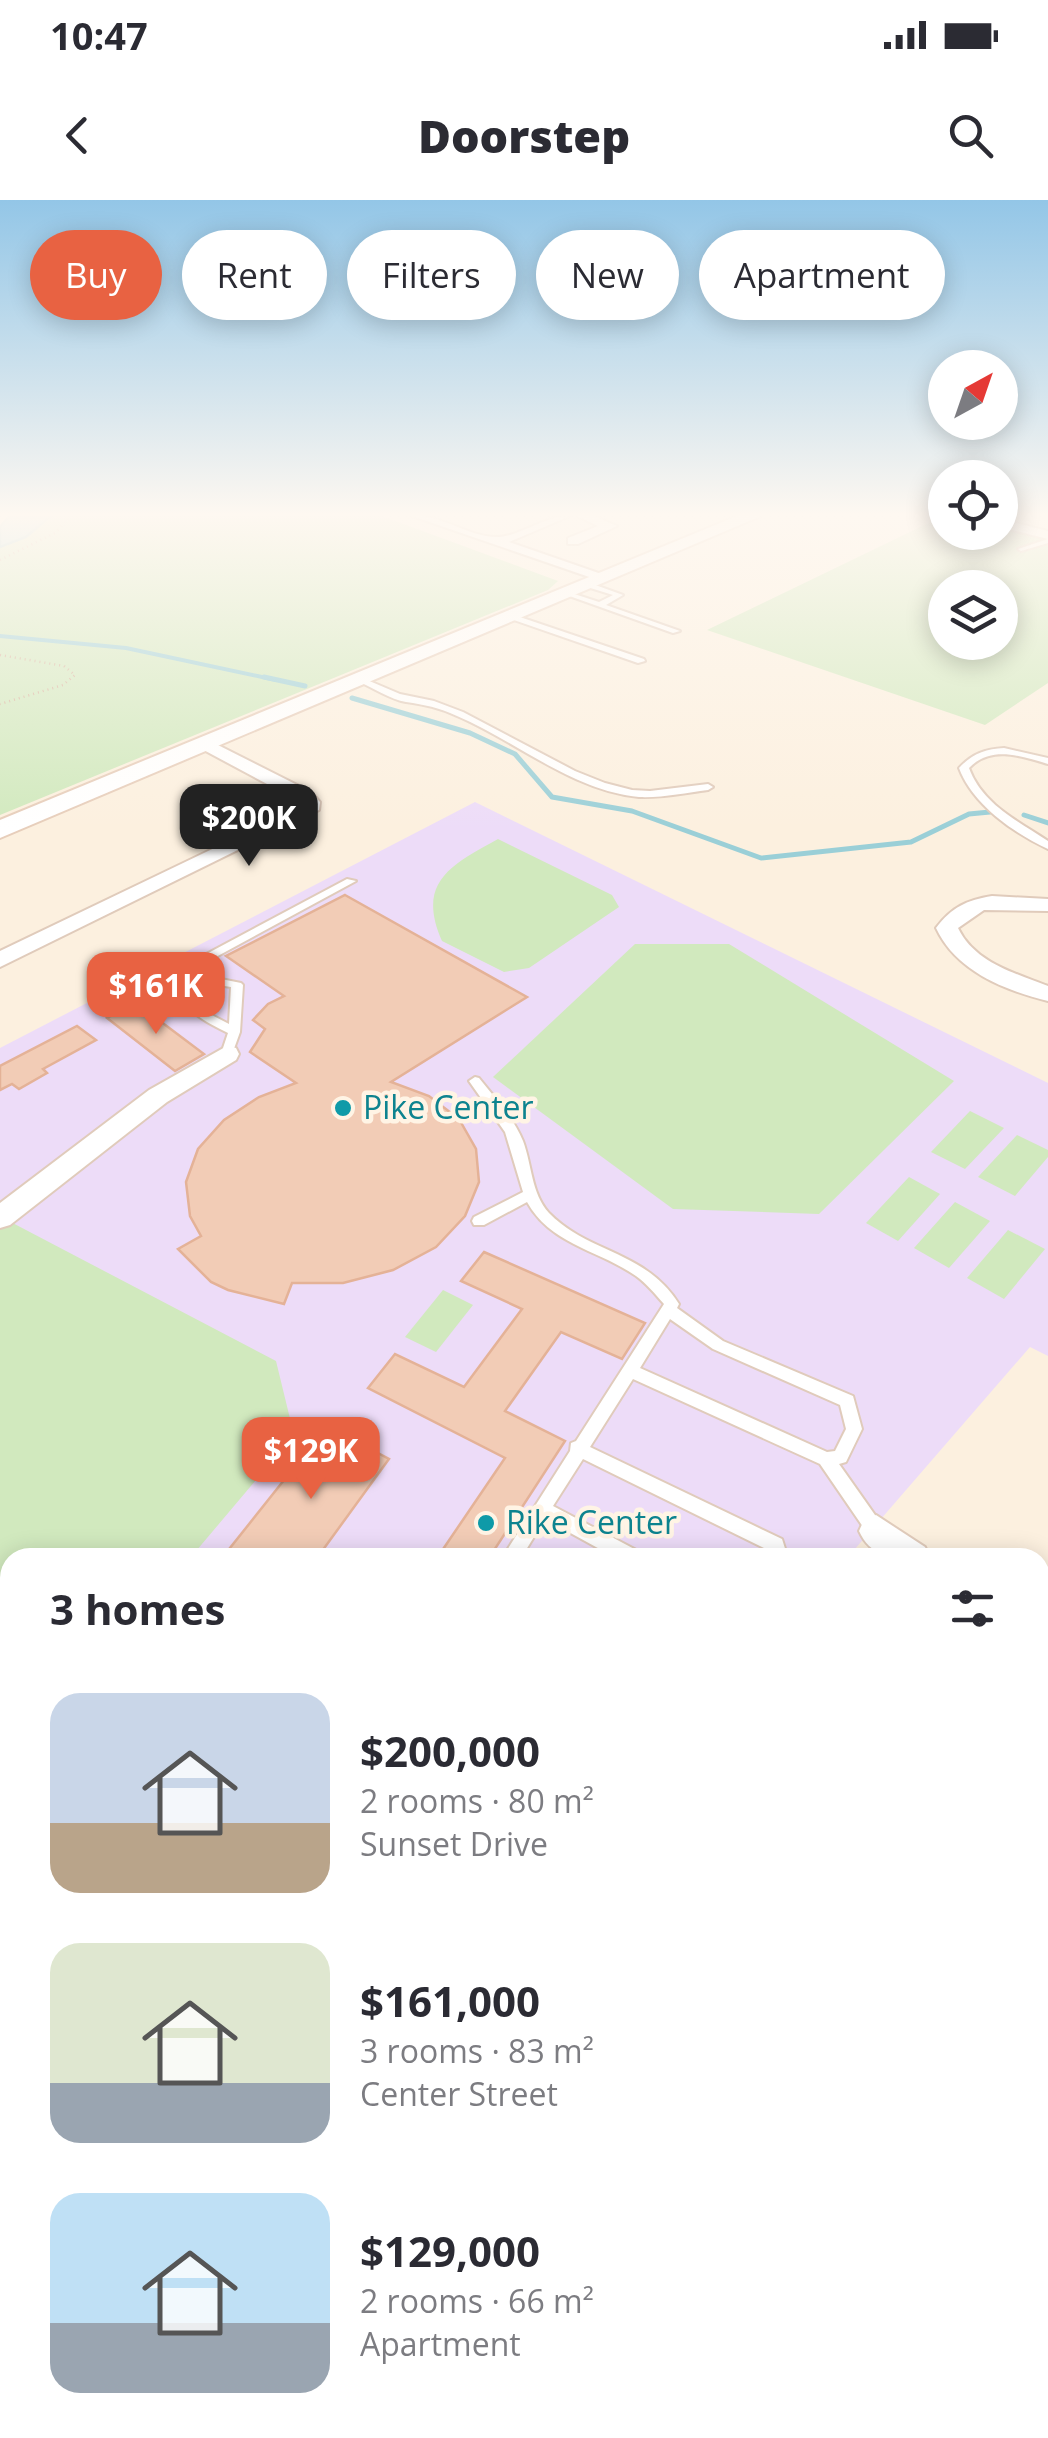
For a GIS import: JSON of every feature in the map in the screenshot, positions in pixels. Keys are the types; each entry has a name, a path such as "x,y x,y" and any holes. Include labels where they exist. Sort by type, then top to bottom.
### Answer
{"street":[{"path":"0,830 501,620"},
{"path":"0,960 309,810 308,799 206,744"},
{"path":"1048,905 980,903 957,912 948,928 952,943 966,957 1048,994"},
{"path":"0,1218 230,1043"},
{"path":"876,1531 899,1548"}],"lane":[{"path":"524,620 640,661"},
{"path":"645,620 676,631"},
{"path":"360,680 443,715 472,722 553,762 628,792 708,787"},
{"path":"1048,761 1007,751 992,752 970,761 964,768 972,786 1048,846"},
{"path":"230,1043 198,1013 177,978 186,969 351,881"},
{"path":"187,997 216,981 237,986 230,1043"},
{"path":"475,1082 512,1132 521,1153 527,1196 547,1220 577,1241 628,1261 658,1284 672,1304 516,1548"},
{"path":"479,1221 527,1196"},
{"path":"668,1310 718,1344 847,1400 854,1430 840,1457 826,1459"},
{"path":"629,1370 826,1459 876,1531"},
{"path":"578,1448 776,1548"},
{"path":"541,1508 615,1548"}],"path":[{"path":"0,656 64,666 76,675 63,685 0,704"}],"shaded area":[{"path":"475,802 1048,1083 1048,1356 1030,1347 856,1548 0,1548 0,1048"}],"green space":[{"path":"0,620 474,620 0,815"},
{"path":"727,620 928,620 928,660 1018,660 1018,620 1048,620 1048,683 985,725 707,630"},
{"path":"498,839 612,895 619,907 529,968 504,972 442,941 433,904 436,890 453,867"},
{"path":"635,944 729,944 954,1081 819,1214 673,1209 493,1077"},
{"path":"970,1111 1004,1128 965,1169 931,1152"},
{"path":"1017,1135 1048,1150 1048,1157 1015,1196 978,1177"},
{"path":"909,1177 940,1194 898,1241 866,1223"},
{"path":"955,1202 990,1221 949,1268 914,1248"},
{"path":"5,1219 276,1361 294,1435 199,1548 0,1548 0,1223"},
{"path":"1008,1230 1045,1249 1004,1299 967,1278"},
{"path":"443,1290 473,1305 436,1352 405,1337"}],"building":[{"name":"Pike Center","path":"345,895 527,997 391,1082 429,1096 459,1119 476,1149 479,1182 465,1216 436,1247 393,1270 343,1283 292,1283 284,1304 211,1282 178,1249 201,1236 190,1216 186,1182 198,1149 224,1120 259,1097 296,1083 250,1052 265,1029 253,1020 268,1004 284,996 226,956"},
{"path":"136,1003 204,1054 175,1071 107,1018"},
{"path":"77,1026 96,1040 43,1069 47,1073 19,1089 12,1084 0,1090 0,1066"},
{"path":"484,1252 645,1323 622,1359 561,1332 505,1411 565,1441 495,1548 444,1548 505,1458 368,1388 395,1354 464,1387 522,1309 461,1281"},
{"path":"342,1434 389,1459 324,1548 230,1548 316,1440 331,1447"}],"waterway":[{"path":"0,636 126,648 276,680"},
{"path":"264,677 305,686"},
{"path":"352,698 470,733 515,754 552,797 632,811 761,858 911,842 969,814 990,812"},
{"path":"1024,815 1048,823"}],"place":[{"name":"Pike Center","path":"343,1108"},
{"name":"Rike Center","path":"486,1523"}]}
